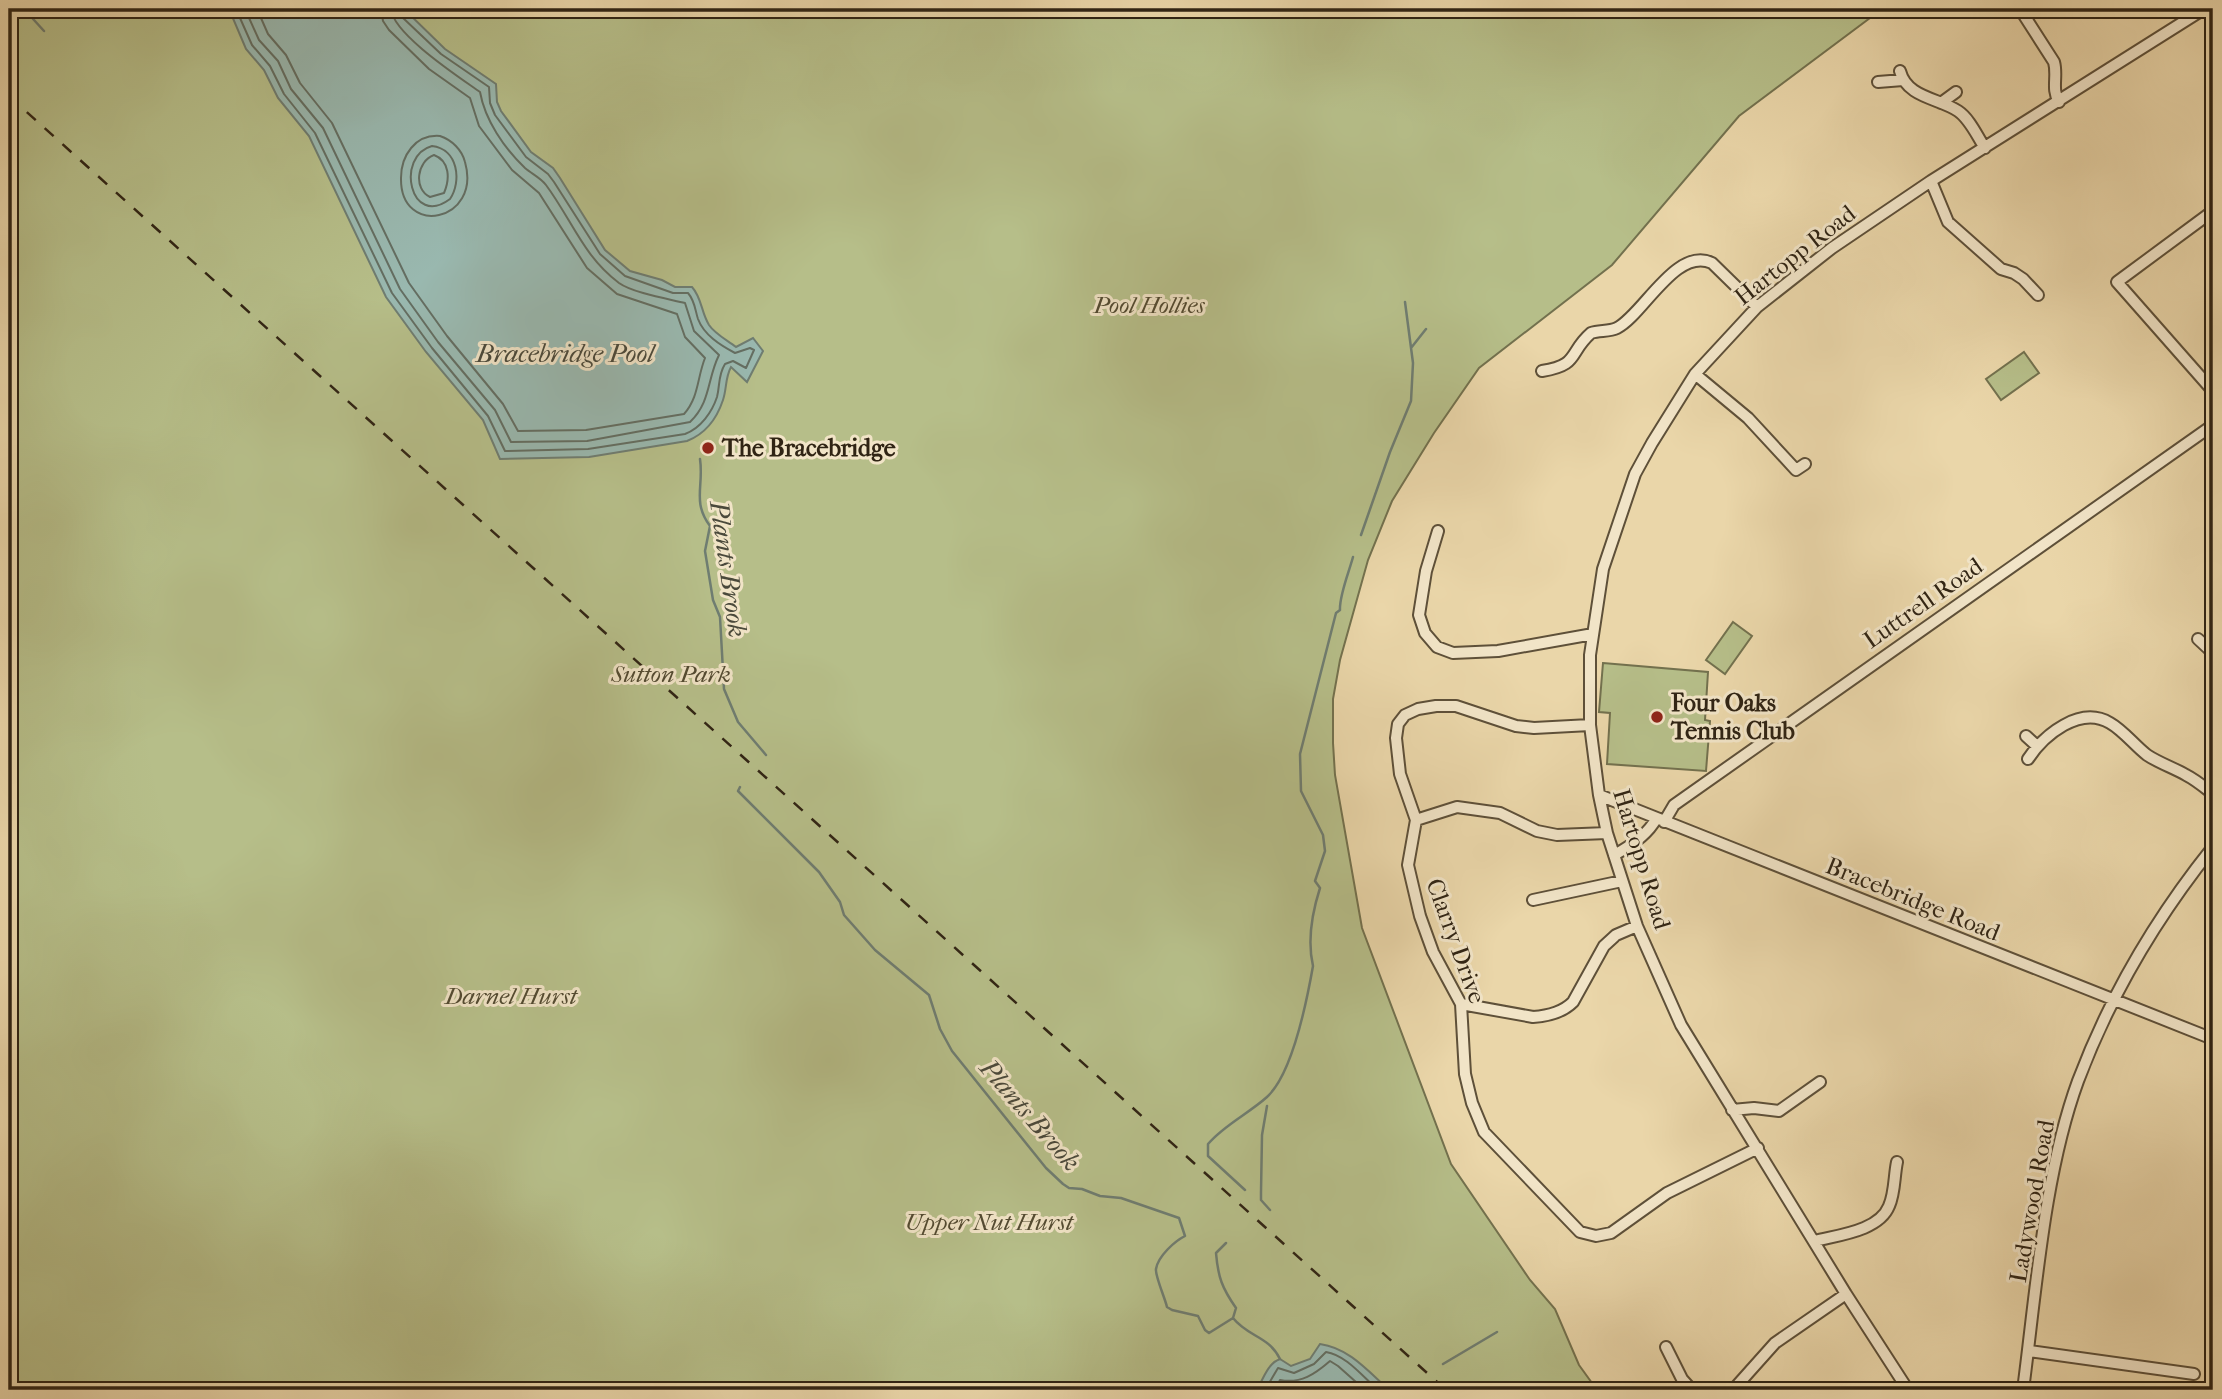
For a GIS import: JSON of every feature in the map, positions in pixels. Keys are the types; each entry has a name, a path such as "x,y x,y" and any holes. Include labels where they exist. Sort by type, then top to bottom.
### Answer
{"street":[{"path":"2020,9 2054,62 2054,92 2059,102"},
{"name":"Hartopp Road","path":"1908,1390 1681,1025 1637,926 1607,833 1590,725 1590,655 1603,569 1635,474 1695,374 1757,307 1832,248 1931,181 2204,9"},
{"path":"1878,82 1901,75 1923,96 1964,116 1985,148"},
{"path":"1941,103 1956,92"},
{"path":"1931,181 1948,222 2001,269 2023,279 2038,295"},
{"path":"2213,211 2117,282 2213,391"},
{"path":"1542,371 1560,368 1567,363 1591,333 1617,328 1658,285 1695,260 1705,259 1712,263 1757,307"},
{"path":"1695,374 1748,418 1796,470 1805,464"},
{"name":"Luttrell Road","path":"1614,855 1660,821 1674,805 2213,425"},
{"path":"1422,538 1436,536 1426,571 1419,615 1424,633 1437,647 1453,653 1498,651 1593,635"},
{"path":"2198,639 2213,653"},
{"name":"Clarry Drive","path":"1590,725 1534,728 1516,726 1456,706 1418,709 1405,715 1398,724 1396,738 1400,774 1416,820 1408,865 1420,916 1433,952 1461,1004 1465,1074 1472,1103 1484,1132 1580,1232 1596,1236 1611,1233 1667,1193 1758,1148"},
{"path":"2028,759 2037,746 2065,724 2076,719 2097,718 2109,722 2148,756 2190,777 2213,794"},
{"path":"2026,736 2037,746"},
{"name":"Bracebridge Road","path":"1599,795 2213,1039"},
{"path":"1416,820 1457,807 1500,813 1537,831 1557,835 1607,833"},
{"name":"Ladywood Road","path":"2023,1390 2049,1195 2078,1083 2113,1000 2140,951 2184,883 2213,847"},
{"path":"1532,900 1622,881"},
{"path":"1461,1004 1533,1017 1545,1016 1567,1008 1604,946 1616,935 1637,926"},
{"path":"1732,1110 1754,1108 1779,1111 1820,1082"},
{"path":"1815,1241 1865,1227 1883,1217 1891,1204 1896,1162"},
{"path":"1733,1390 1775,1343 1846,1294"},
{"path":"1666,1347 1682,1379 1692,1390"},
{"path":"2029,1351 2180,1377 2194,1374"}],"green space":[{"name":"Sutton Park","path":"9,9 1882,9 1739,116 1612,265 1479,368 1392,501 1368,560 1340,660 1333,699 1335,775 1362,928 1451,1164 1530,1280 1555,1309 1579,1365 1597,1390 9,1390"},
{"path":"2024,352 2039,373 2001,400 1986,379"},
{"name":"Four Oaks Tennis Club","path":"1733,622 1752,636 1725,674 1706,660"},
{"name":"Four Oaks Tennis Club","path":"1603,663 1708,672 1705,720 1710,721 1706,771 1607,764 1610,713 1599,712"}],"water":[{"name":"Bracebridge Pool","path":"229,9 404,9 445,49 496,84 497,102 501,111 531,152 553,168 605,250 630,271 662,280 675,287 692,287 709,325 736,347 753,338 763,351 747,382 731,367 717,413 705,430 687,441 589,457 500,459 483,420 426,352 386,297 309,136 278,98 264,70 246,49"},
{"path":"1320,1344 1349,1355 1389,1390 1257,1390 1266,1372 1276,1361 1280,1359 1291,1366 1310,1359"}],"waterway":[{"path":"24,9 44,31"},
{"path":"1361,535 1411,401 1413,363 1405,302"},
{"path":"1411,348 1426,329"},
{"name":"Plants Brook","path":"700,459 701,509 710,526 705,551 713,600 720,617 724,689 738,722 766,755"},
{"path":"1245,1190 1208,1156 1208,1144 1267,1097 1276,1086 1291,1054 1302,1016 1313,966 1311,927 1320,888 1315,881 1325,851 1323,835 1301,791 1300,754 1353,557"},
{"name":"Plants Brook","path":"740,787 738,791 819,872 840,902 844,915 875,950 929,995 940,1029 952,1051 1046,1168 1069,1188 1121,1198 1179,1218 1185,1236 1160,1259 1156,1269 1167,1307 1198,1316 1209,1333 1233,1318 1270,1346 1280,1359"},
{"path":"1267,1106 1262,1135 1261,1200 1270,1210"},
{"path":"1226,1243 1216,1253 1222,1282 1236,1308 1233,1318"},
{"path":"1443,1364 1497,1332"}],"railway":[{"path":"9,96 1446,1390"}],"place":[{"name":"The Bracebridge","path":"708,448"},
{"name":"Four Oaks Tennis Club","path":"1657,717"}],"park label":[{"name":"Pool Hollies","path":"1149,305"},
{"name":"Darnel Hurst","path":"511,996"},
{"name":"Upper Nut Hurst","path":"989,1222"}]}
